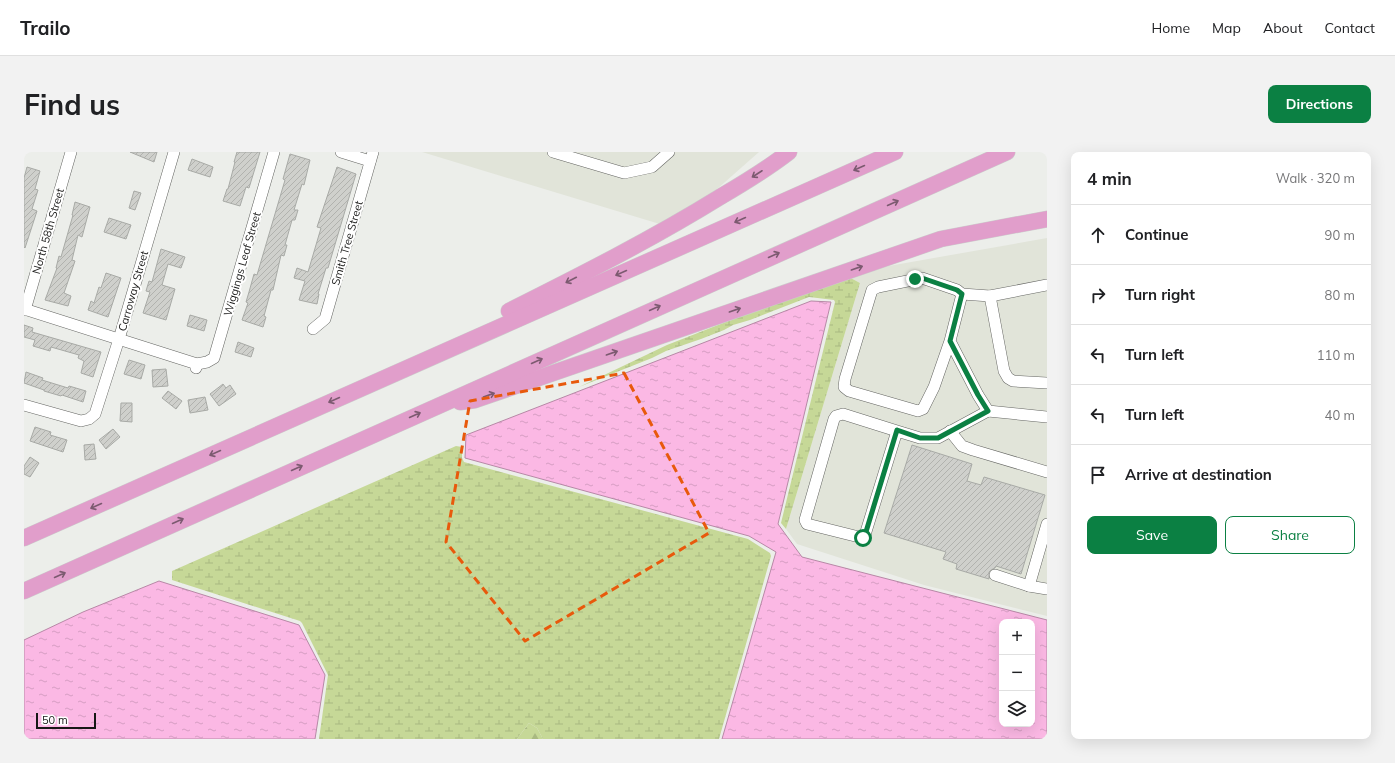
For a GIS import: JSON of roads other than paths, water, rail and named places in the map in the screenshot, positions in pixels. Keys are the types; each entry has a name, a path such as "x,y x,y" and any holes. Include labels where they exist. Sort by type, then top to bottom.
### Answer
{"highway":[{"path":"369,384 599,266 682,221 775,163 789,152"},
{"path":"24,538 895,152"},
{"path":"24,591 437,405 1007,152"},
{"path":"437,405 474,400 941,239 1047,219"}],"street":[{"name":"North 58th Street","path":"25,310 71,152"},
{"name":"Carroway Street","path":"25,408 81,421 89,419 95,414 119,339 174,152"},
{"name":"Wiggings Leaf Street","path":"119,339 196,366 214,358 274,152"},
{"path":"341,152 372,157"},
{"path":"553,152 624,173 652,167 669,152"},
{"name":"Smith Tree Street","path":"313,330 325,319 372,157"},
{"path":"962,294 950,341 934,387 923,409 918,411 849,391 844,387 845,379 872,290 878,287 922,278 957,290 962,294 990,296 1047,285"},
{"path":"990,296 1004,371 1008,378 1013,380 1047,382"},
{"path":"25,310 119,339"},
{"path":"950,341 988,411"},
{"path":"897,430 863,538 807,524 806,520 836,416 843,414 897,430 920,438 938,438 988,411 1047,417"},
{"path":"950,431 962,446 1047,472"},
{"path":"1029,586 1047,524"},
{"path":"995,575 1029,586 1047,589"}],"water":[{"path":"811,301 831,302 778,524 802,557 1047,620 1047,739 722,739 776,552 749,536 465,458 466,435"},
{"path":"159,581 299,625 325,675 315,739 24,739 24,640 83,612"}]}
